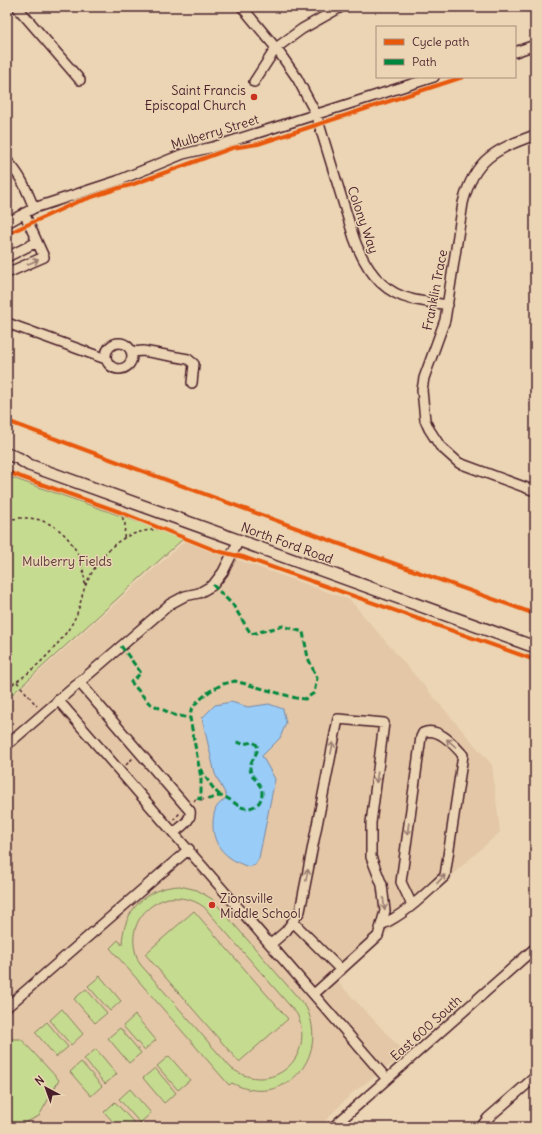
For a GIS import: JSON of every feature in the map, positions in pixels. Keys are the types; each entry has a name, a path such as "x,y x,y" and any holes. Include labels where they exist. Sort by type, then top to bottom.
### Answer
{"main road":[{"name":"North Ford Road","path":"7,454 18,458 28,465"},
{"name":"North Ford Road","path":"7,461 16,464 28,465 535,647"}],"street":[{"path":"17,7 80,80"},
{"name":"Colony Way","path":"242,7 276,48 297,78 316,114 354,238 366,267 384,286 402,297 448,305"},
{"path":"254,82 276,48 302,30 341,7"},
{"path":"516,52 535,45"},
{"name":"Mulberry Street","path":"7,223 34,208 117,181 183,154 213,147 431,78"},
{"name":"Franklin Trace","path":"535,135 501,148 484,162 471,179 466,189 448,305 442,332 424,378 422,390 424,410 429,429 440,446 459,463 535,491"},
{"path":"7,161 16,170 26,186 34,208"},
{"path":"7,273 44,257 24,213"},
{"path":"7,258 37,242"},
{"path":"7,323 106,358"},
{"path":"122,343 130,348 132,352 133,356 130,364 122,369 114,369 107,363 107,350 114,344 122,343"},
{"path":"132,352 143,351 188,359 194,364 192,383"},
{"path":"7,745 170,604 185,596 199,593 213,585 223,572 239,540"},
{"path":"78,682 190,811 191,815 189,819 171,830"},
{"path":"58,700 189,849 387,1079"},
{"path":"271,944 286,931 300,911 338,719 384,723 371,822 371,857 382,885 385,911 378,936 314,994"},
{"path":"381,925 393,920 412,905 445,876 463,755 451,743 434,732 428,731 423,733 421,737 401,882 412,905"},
{"path":"7,1007 189,849"},
{"path":"293,922 341,970"},
{"name":"East 600 South","path":"333,1127 535,948"},
{"path":"481,1127 488,1118 535,1077"}],"path":[{"path":"114,509 127,515"},
{"path":"120,512 125,524 124,538"},
{"path":"7,520 21,517 39,520 49,523 66,536 78,553 85,574 85,587"},
{"path":"153,526 167,531"},
{"path":"7,687 17,682 46,657 71,627 85,587 97,563 104,554 124,538 138,533 160,529"},
{"path":"17,682 39,709"},
{"path":"120,770 139,753"},
{"path":"171,830 172,820 197,798"},
{"path":"201,800 208,799"}],"shaded area":[{"name":"Zionsville Middle School","path":"185,541 350,600 492,765 500,832 335,979 406,1054 352,1093 319,1127 7,1127 7,701"}],"green space":[{"name":"Mulberry Fields","path":"7,476 184,538 7,699"},
{"path":"180,886 197,890 212,899 306,1007 312,1026 312,1044 307,1061 298,1074 284,1084 269,1090 251,1090 232,1083 229,1085 110,948 118,940 122,945 123,932 127,921 132,911 139,903 147,896 168,887","holes":["168,898 191,900 204,907 297,1014 302,1030 301,1045 295,1058 286,1068 275,1075 261,1078 246,1076 231,1068 140,964 134,943 134,933 137,924 142,915 149,908 158,902"]},
{"path":"194,911 288,1019 239,1062 145,954"},
{"path":"100,976 121,1001 110,1011 88,986"},
{"path":"86,989 107,1013 95,1023 74,999"},
{"path":"62,1009 83,1034 71,1045 50,1020"},
{"path":"135,1015 156,1040 144,1050 123,1026"},
{"path":"47,1022 68,1047 56,1057 35,1032"},
{"path":"120,1028 141,1053 129,1063 108,1038"},
{"path":"9,1039 21,1039 59,1080 39,1116 16,1127 7,1127 7,1041"},
{"path":"96,1049 117,1074 105,1084 84,1059"},
{"path":"169,1056 190,1080 178,1090 157,1066"},
{"path":"81,1062 102,1086 91,1096 70,1072"},
{"path":"155,1068 176,1093 164,1103 143,1078"},
{"path":"130,1089 151,1113 140,1123 119,1099"},
{"path":"115,1102 137,1126 136,1127 118,1127 104,1112"}],"water":[{"path":"231,702 248,707 269,704 283,709 286,723 280,738 262,756 275,779 259,858 255,865 249,867 234,861 218,846 213,831 215,810 227,797 215,774 202,718 215,705"}],"marked path":[{"path":"197,798 200,799 201,797 201,778 190,718 191,710 197,702 210,691 223,684 235,681 296,698 305,699 314,693 317,678 308,658 303,632 283,626 251,634 233,605 213,585"},
{"path":"121,646 141,673 131,682 149,703 174,715 190,718"},
{"path":"208,799 220,796 225,797 245,808 255,806 261,799 262,793 260,786 251,774 250,770 251,763 257,750 256,744 253,742 243,744 234,741"},
{"path":"200,769 212,787 221,796"}],"cycle path":[{"path":"7,234 77,202 131,185 232,148 258,144 460,78"},
{"path":"7,421 337,543 535,614"},
{"path":"7,472 120,512 217,551 243,557 535,660"}],"place":[{"name":"Saint Francis Episcopal Church","path":"254,97"},
{"name":"Zionsville Middle School","path":"212,905"}]}
